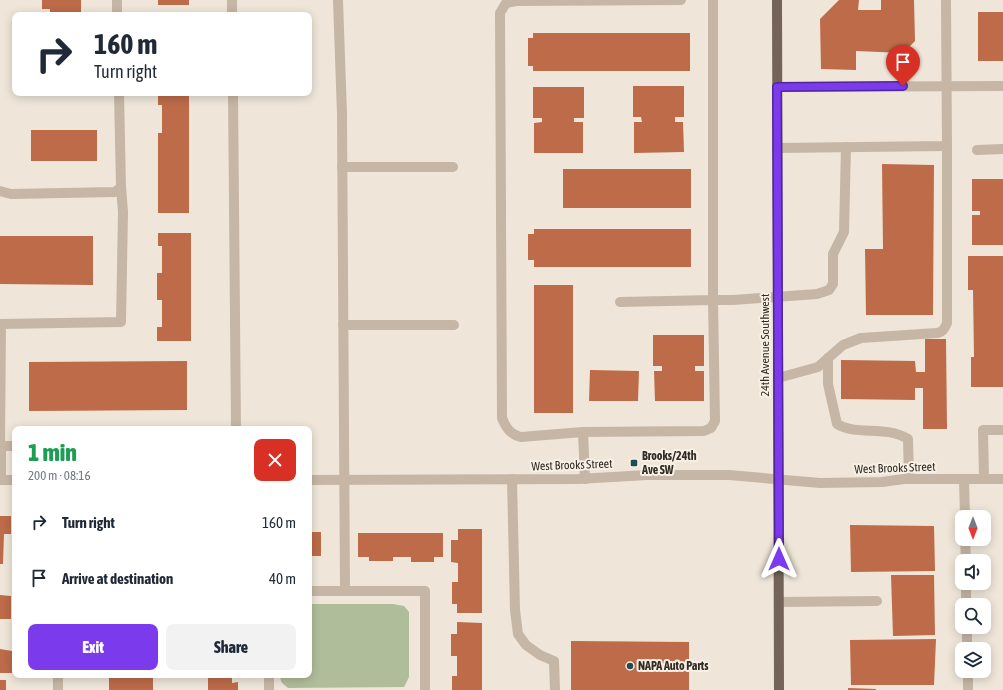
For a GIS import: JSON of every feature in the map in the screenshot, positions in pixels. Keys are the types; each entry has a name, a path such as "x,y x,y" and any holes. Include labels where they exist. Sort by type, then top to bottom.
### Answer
{"main road":[{"name":"24th Avenue Southwest","path":"777,0 779,690"}],"street":[{"path":"117,0 117,12"},
{"path":"232,0 232,12"},
{"path":"338,0 342,167 345,590"},
{"path":"681,0 516,1 506,3 500,13 502,418 506,428 513,435 521,437 583,432 704,431 711,428 715,421 713,300 713,0"},
{"path":"778,378 818,367 843,345 861,338 937,333 945,328 947,323 946,0"},
{"path":"777,87 1003,86"},
{"path":"12,480 1,480 1,324 121,322 123,212 119,96"},
{"path":"233,96 236,426"},
{"path":"777,148 946,146"},
{"path":"620,302 778,297 817,294 829,290 833,284 833,254 844,232 846,147"},
{"path":"977,150 1003,149"},
{"path":"342,167 453,167"},
{"path":"0,191 11,194 116,192 122,187"},
{"path":"343,325 454,325"},
{"path":"828,358 828,384 837,424 843,428 880,430 902,435 908,439 908,479"},
{"path":"984,479 983,430 1003,430"},
{"path":"583,432 585,479"},
{"path":"0,446 12,446"},
{"name":"West Brooks Street","path":"312,480 585,479 647,475 730,475 820,483 882,482 908,479 1003,479"},
{"path":"512,479 515,610 518,634 526,645 540,655 554,661 555,690"},
{"path":"964,479 965,510"},
{"path":"312,591 425,591 425,690"},
{"path":"779,602 877,601"},
{"path":"58,678 58,690"},
{"path":"269,678 269,690"},
{"path":"968,678 968,690"}],"green space":[{"path":"312,604 393,604 404,606 409,612 409,677 404,687 288,688 281,681 280,678 312,678"}],"building":[{"path":"42,0 81,0 81,12 50,12 50,9 42,9"},
{"path":"158,0 189,0 189,5 158,5"},
{"path":"839,0 859,0 858,10 881,10 881,0 914,0 915,41 903,53 856,51 856,70 821,69 820,19"},
{"path":"978,12 1003,12 1003,61 978,61"},
{"path":"533,33 690,33 690,71 533,71 533,66 528,66 528,38 533,38"},
{"path":"633,86 684,86 684,117 675,117 675,122 683,122 684,152 634,153 634,122 642,122 641,117 633,117"},
{"path":"533,87 584,87 584,118 574,118 574,122 583,122 583,153 534,153 534,123 542,122 542,118 533,118"},
{"path":"158,96 189,96 189,213 158,213 158,133 162,133 162,105 158,105"},
{"path":"31,130 97,130 97,161 31,161"},
{"path":"882,164 934,165 933,315 866,315 865,249 883,249"},
{"path":"563,169 691,169 691,208 563,208"},
{"path":"972,179 1003,179 1003,245 972,245 972,215 980,215 980,211 972,211"},
{"path":"534,229 691,229 691,267 534,267 534,260 528,260 528,234 534,234"},
{"path":"158,233 191,233 191,341 157,341 157,327 162,327 162,300 157,300 157,273 162,273 162,246 158,246"},
{"path":"0,236 93,236 93,285 0,284"},
{"path":"968,256 1003,256 1003,387 971,387 971,357 974,357 973,290 968,290"},
{"path":"534,285 573,285 573,413 534,413"},
{"path":"653,335 704,335 704,366 695,366 695,371 704,371 704,401 655,401 654,371 662,371 662,366 653,366"},
{"path":"925,339 946,339 947,429 923,429 923,388 915,388 915,400 841,399 841,360 915,361 916,372 925,372"},
{"path":"187,361 187,410 29,411 29,362"},
{"path":"590,370 639,371 638,401 589,401"},
{"path":"0,516 11,516 11,534 4,534 3,564 0,564"},
{"path":"850,525 934,526 935,571 851,572"},
{"path":"458,529 482,529 482,613 457,613 457,604 452,604 452,582 458,582 458,563 451,562 451,540 458,540"},
{"path":"312,532 321,532 321,556 312,556"},
{"path":"358,533 443,533 443,557 434,557 434,562 411,562 411,557 393,557 393,561 369,561 369,557 358,557"},
{"path":"891,575 934,575 935,635 893,636"},
{"path":"0,595 11,596 11,619 0,619"},
{"path":"457,622 482,623 482,690 452,690 452,676 457,676 457,656 451,656 451,634 457,634"},
{"path":"936,639 934,685 851,685 850,640"},
{"name":"NAPA Auto Parts","path":"571,641 689,642 689,690 571,690"},
{"path":"0,649 12,651 12,673 0,673"},
{"path":"109,678 153,678 153,690 109,690"},
{"path":"208,678 232,678 232,683 238,682 238,690 208,690"},
{"path":"0,680 6,680 6,690 0,690"},
{"path":"848,688 876,689 876,690 848,690"}],"place":[{"name":"Brooks/24th Ave SW","path":"634,463"},
{"name":"NAPA Auto Parts","path":"630,666"}],"route":[{"path":"779,559 777,87 903,86"}]}
